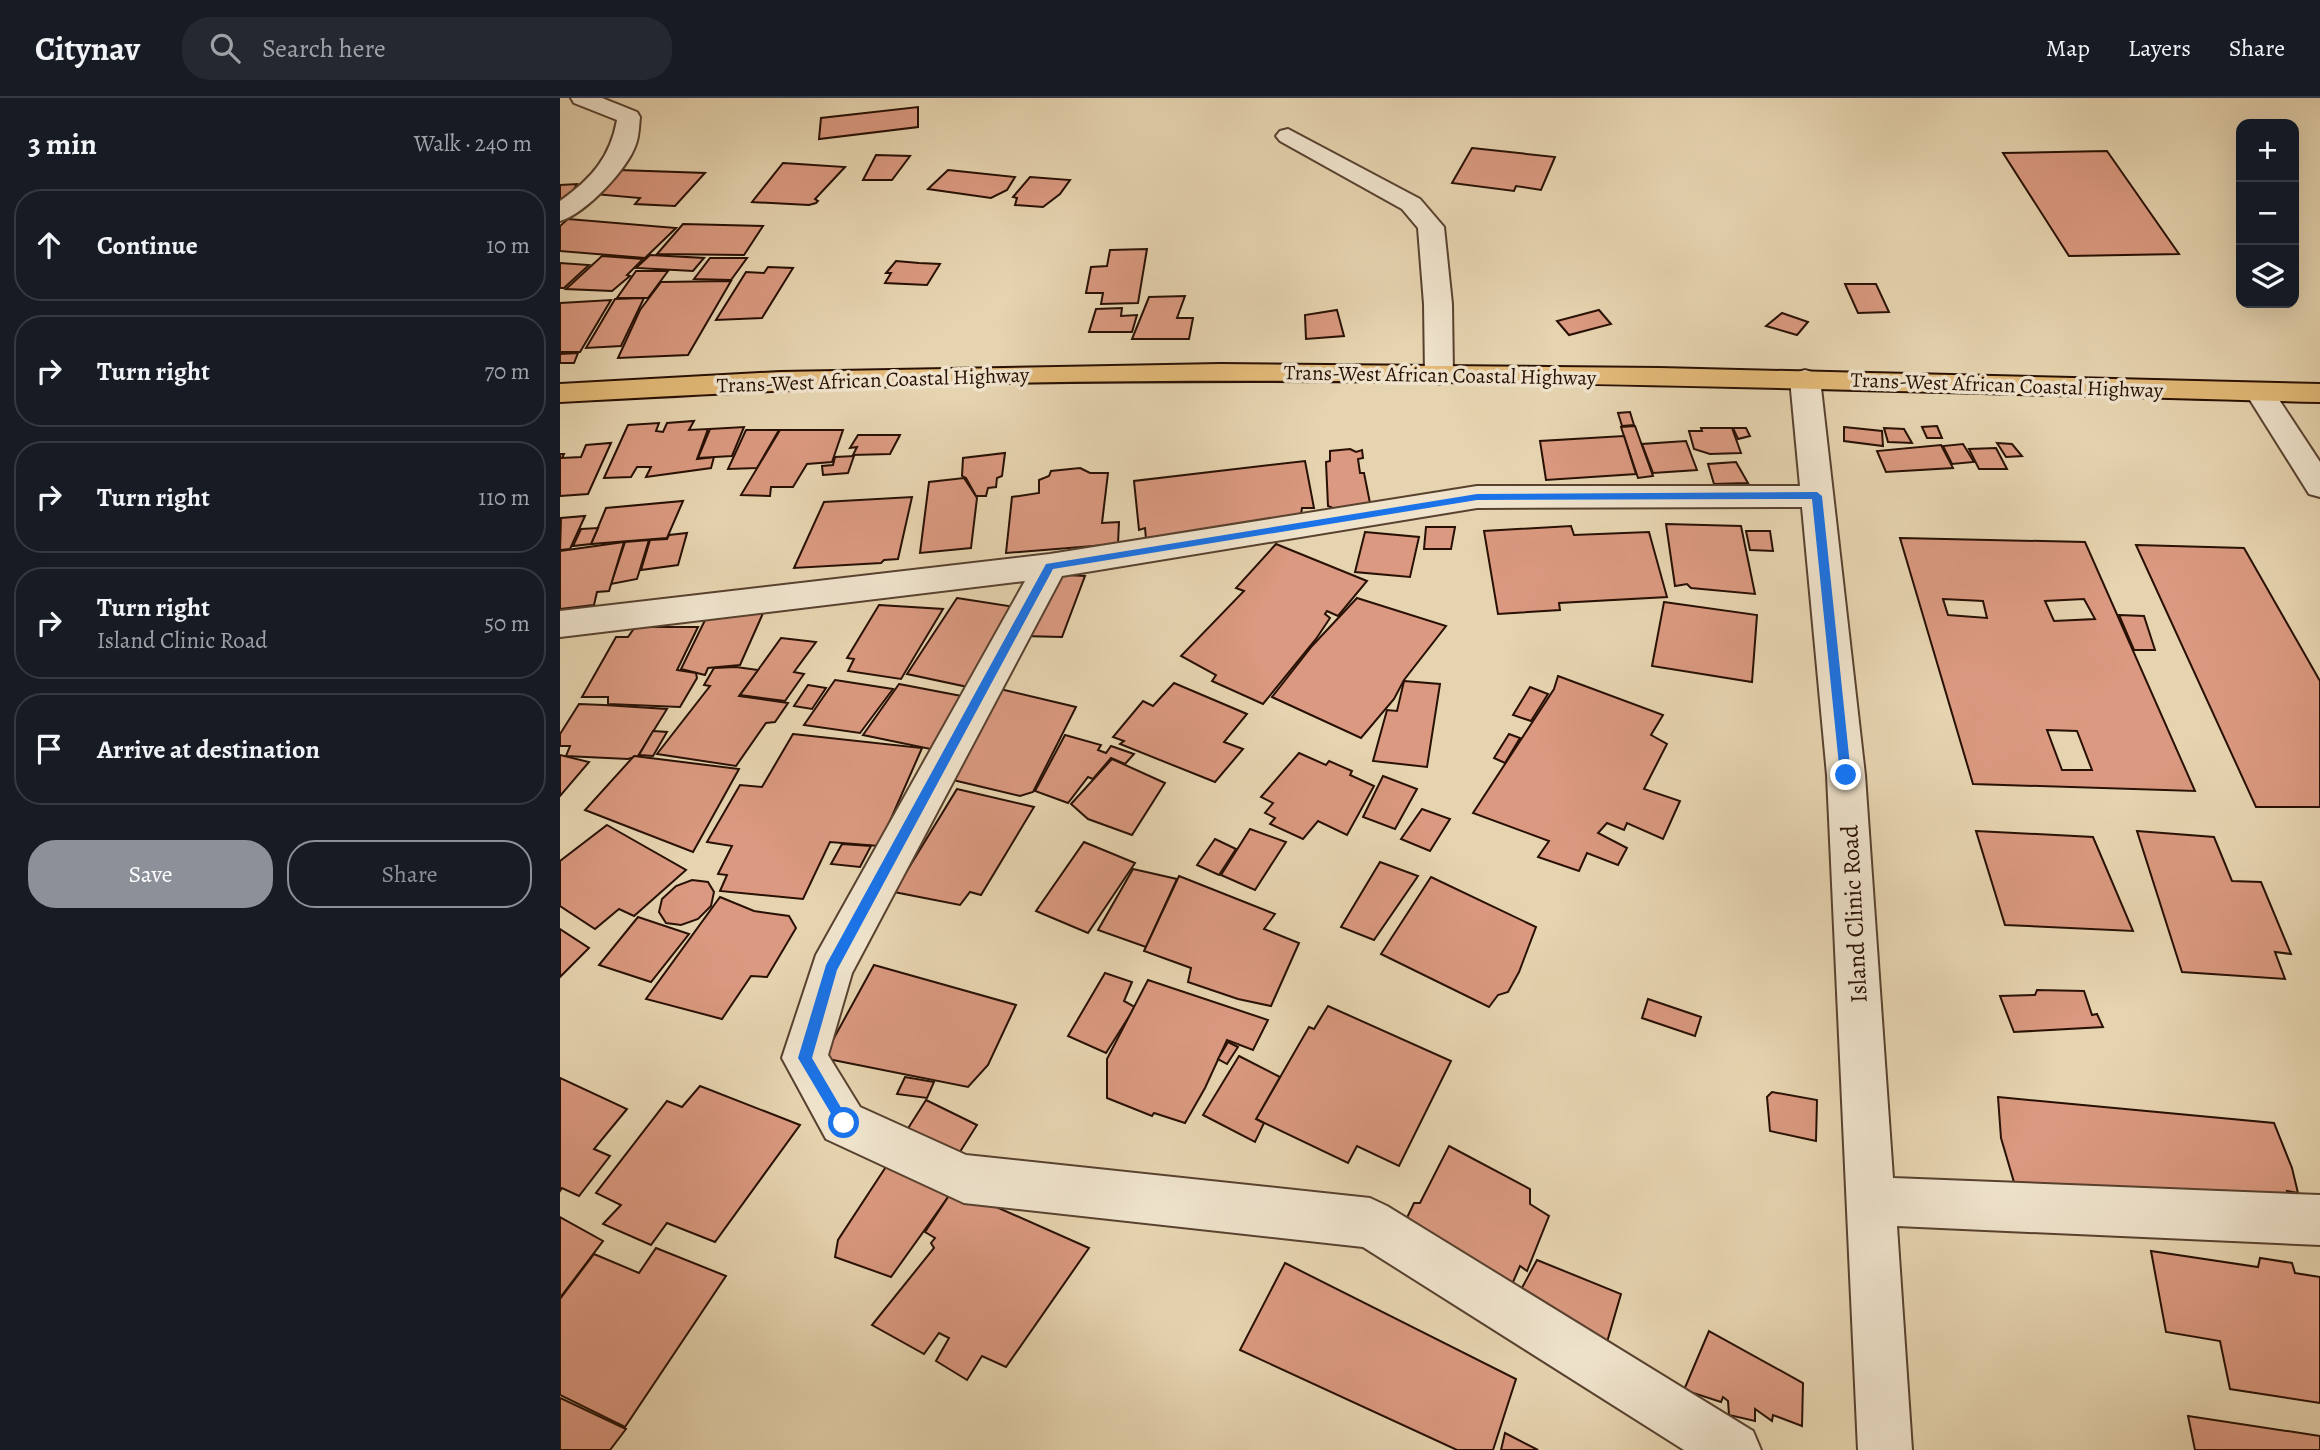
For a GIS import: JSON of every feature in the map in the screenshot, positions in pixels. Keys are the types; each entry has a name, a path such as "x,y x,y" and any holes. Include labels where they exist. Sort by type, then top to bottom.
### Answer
{"highway":[{"name":"Trans-West African Coastal Highway","path":"560,393 884,377 1131,372 1805,379 2320,393"}],"street":[{"path":"560,213 593,188 624,146 629,117 582,98"},
{"path":"1288,136 1412,204 1431,227 1438,304 1439,375"},
{"name":"Island Clinic Road","path":"1805,379 1846,775 1885,1450"},
{"path":"2259,392 2320,487"},
{"path":"560,624 1050,566 1477,497 1817,496"},
{"path":"1050,566 831,969 805,1058 844,1123 964,1178 1370,1223 1734,1450"},
{"path":"1871,1201 2320,1220"}],"building":[{"path":"918,107 918,127 819,139 821,118"},
{"path":"1472,148 1555,157 1541,190 1516,186 1514,191 1452,183"},
{"path":"2107,151 2179,254 2069,256 2003,153"},
{"path":"876,155 910,156 892,180 863,180"},
{"path":"783,163 845,167 815,199 818,201 816,203 809,205 752,202"},
{"path":"619,170 705,173 675,206 635,204 640,198 594,194"},
{"path":"948,170 1015,177 1007,190 991,198 928,189"},
{"path":"1030,177 1070,180 1060,194 1043,207 1015,205 1017,198 1013,197"},
{"path":"577,184 565,204 560,204 560,185"},
{"path":"568,219 676,228 645,258 560,251 560,226"},
{"path":"683,224 763,226 744,255 657,254"},
{"path":"1147,249 1138,303 1101,304 1103,293 1086,293 1091,267 1107,266 1110,250"},
{"path":"650,255 704,258 693,271 636,268"},
{"path":"602,256 643,259 627,275 630,276 612,291 566,289"},
{"path":"710,258 747,258 731,280 694,279"},
{"path":"896,261 940,264 927,285 885,283 891,273 886,273"},
{"path":"560,263 589,265 564,288 560,288"},
{"path":"768,267 793,268 762,318 716,320 746,272 764,273"},
{"path":"636,271 668,271 648,298 617,298"},
{"path":"731,281 688,355 618,358 640,310 661,282"},
{"path":"1845,284 1876,284 1889,312 1858,313"},
{"path":"1185,296 1177,318 1193,318 1189,339 1132,339 1149,297"},
{"path":"644,298 621,346 586,348 615,299"},
{"path":"611,300 580,352 560,352 560,303"},
{"path":"1122,308 1121,316 1137,315 1132,332 1089,332 1096,309"},
{"path":"1337,310 1344,336 1306,339 1305,315"},
{"path":"1599,310 1611,324 1569,335 1557,321"},
{"path":"1782,313 1808,322 1797,335 1766,326"},
{"path":"578,353 574,363 560,363 560,354"},
{"path":"1630,412 1634,425 1622,426 1618,413"},
{"path":"694,421 689,430 708,429 697,459 714,457 711,468 646,477 651,467 637,467 631,477 604,478 628,425 659,423 656,431 663,432 667,423"},
{"path":"1635,426 1653,476 1638,478 1621,427"},
{"path":"1937,426 1942,438 1927,438 1922,427"},
{"path":"744,427 732,456 698,458 710,429"},
{"path":"1844,427 1882,431 1883,446 1844,441"},
{"path":"1701,428 1732,428 1741,453 1710,454 1694,449 1689,431 1702,431"},
{"path":"1733,428 1746,428 1750,436 1738,439"},
{"path":"1884,428 1904,429 1912,443 1888,442"},
{"path":"746,430 779,430 757,468 728,469"},
{"path":"780,430 843,430 832,462 807,464 793,487 771,487 770,496 741,495"},
{"path":"858,435 900,435 890,454 853,455 857,447 850,448"},
{"path":"1624,436 1636,474 1546,480 1540,441"},
{"path":"1686,441 1697,470 1653,473 1642,444"},
{"path":"611,443 588,494 560,496 560,454 564,454 562,458 581,457 586,445"},
{"path":"1997,443 2012,444 2022,456 2006,457"},
{"path":"1963,444 1974,462 1952,464 1943,446"},
{"path":"1941,445 1953,468 1886,472 1877,451"},
{"path":"1996,448 2007,469 1979,469 1969,449"},
{"path":"1350,449 1356,452 1362,450 1363,458 1358,459 1360,473 1364,473 1370,503 1335,509 1328,506 1326,462 1330,461 1330,451"},
{"path":"1005,453 1002,476 997,478 996,487 988,488 986,496 976,496 966,478 962,476 963,458"},
{"path":"854,456 848,473 823,475 822,466 833,465 835,457"},
{"path":"1305,461 1314,508 1302,508 1300,520 1146,539 1145,528 1139,530 1134,481"},
{"path":"1736,462 1748,483 1714,484 1708,464"},
{"path":"1080,468 1090,473 1108,473 1102,523 1119,522 1118,544 1006,553 1012,497 1039,493 1039,480 1049,476 1051,471"},
{"path":"964,478 977,498 971,548 920,553 929,482"},
{"path":"912,497 898,559 884,560 881,563 794,568 824,502"},
{"path":"683,501 667,538 591,544 606,508"},
{"path":"585,516 570,549 560,550 561,518"},
{"path":"1666,524 1741,526 1755,594 1691,588 1687,584 1675,586"},
{"path":"1571,526 1574,535 1649,532 1667,597 1559,603 1560,610 1498,614 1484,531"},
{"path":"1426,527 1455,527 1451,549 1424,549"},
{"path":"598,528 591,544 573,546 581,529"},
{"path":"1746,531 1770,531 1773,551 1750,550"},
{"path":"1365,532 1419,537 1410,577 1355,572"},
{"path":"687,533 678,565 641,570 650,540 667,539 669,535"},
{"path":"1900,538 2085,542 2195,791 1973,784","holes":["1943,599 1983,601 1987,618 1948,615","2084,599 2095,619 2054,621 2045,601","2047,730 2077,731 2092,770 2062,770"]},
{"path":"649,540 637,579 611,584 625,542"},
{"path":"624,542 609,591 597,592 594,605 560,609 560,551"},
{"path":"1276,544 1367,581 1338,616 1327,611 1325,614 1330,618 1316,639 1263,704 1212,681 1216,675 1181,656 1244,591 1236,588"},
{"path":"2136,545 2244,548 2320,681 2320,807 2256,807"},
{"path":"1049,574 1085,576 1062,637 1023,636"},
{"path":"957,598 1028,609 982,690 907,674"},
{"path":"1357,598 1446,626 1404,680 1394,699 1361,738 1272,697 1312,646"},
{"path":"1664,602 1757,615 1752,682 1652,666"},
{"path":"879,605 943,609 901,679 848,671 854,659 847,658"},
{"path":"764,611 740,665 708,668 705,675 681,669 709,612"},
{"path":"2119,615 2144,616 2155,650 2134,650"},
{"path":"635,627 698,627 677,670 696,673 697,678 680,707 608,704 608,697 582,697 616,637 628,637"},
{"path":"781,638 816,642 794,672 804,674 785,701 740,695"},
{"path":"714,668 758,670 739,696 788,703 775,722 766,723 736,766 657,754 710,686 704,685"},
{"path":"1558,676 1663,715 1651,735 1667,744 1644,789 1680,801 1663,839 1627,823 1624,830 1607,823 1598,833 1627,848 1618,865 1587,853 1579,871 1538,857 1549,841 1473,813 1554,689"},
{"path":"835,680 893,689 860,733 804,725"},
{"path":"1404,681 1440,684 1427,767 1373,761 1387,710 1397,711"},
{"path":"1174,683 1247,714 1224,742 1243,749 1215,782 1120,744 1124,741 1113,737 1143,701 1153,706"},
{"path":"899,684 972,698 940,751 863,735"},
{"path":"808,685 826,688 812,709 794,706"},
{"path":"1530,687 1548,694 1531,721 1513,715"},
{"path":"1000,689 1076,707 1033,792 1020,796 953,780"},
{"path":"579,704 667,709 638,756 628,759 566,756 570,746 560,746 560,734"},
{"path":"653,731 667,732 653,756 639,755"},
{"path":"793,734 922,748 879,846 830,842 803,899 720,891 727,875 718,874 732,846 707,842 740,785 762,787"},
{"path":"1509,734 1520,738 1505,763 1494,758"},
{"path":"1065,735 1101,745 1098,750 1106,753 1111,746 1134,754 1125,764 1111,758 1093,779 1088,777 1068,803 1035,791"},
{"path":"1299,753 1326,765 1329,761 1352,771 1350,775 1374,786 1347,835 1318,821 1303,839 1270,824 1275,818 1265,813 1273,803 1261,797"},
{"path":"560,755 589,762 560,796"},
{"path":"634,756 739,769 693,852 585,810"},
{"path":"1112,759 1165,783 1132,835 1088,819 1071,804"},
{"path":"1383,776 1417,789 1395,829 1363,817"},
{"path":"957,789 1034,807 981,895 970,892 960,905 894,892"},
{"path":"1422,809 1450,819 1430,851 1401,839"},
{"path":"607,825 686,870 634,916 619,909 595,929 560,906 560,861"},
{"path":"1250,829 1286,842 1255,890 1221,875"},
{"path":"1976,831 2093,837 2133,931 2005,925"},
{"path":"2137,831 2214,837 2232,881 2261,882 2291,954 2275,952 2285,979 2182,972"},
{"path":"1215,839 1236,849 1219,875 1197,865"},
{"path":"1084,842 1135,863 1088,933 1036,911"},
{"path":"842,844 871,846 860,867 831,864"},
{"path":"1380,862 1418,876 1374,940 1341,927"},
{"path":"1133,869 1177,879 1146,947 1098,930"},
{"path":"1179,876 1275,914 1264,929 1299,943 1271,1006 1238,999 1188,982 1191,968 1144,951"},
{"path":"1431,877 1536,927 1519,972 1508,992 1498,995 1489,1007 1381,954"},
{"path":"692,880 708,882 714,892 711,906 698,919 681,925 666,923 659,912 662,899 676,886"},
{"path":"720,897 754,911 789,916 796,928 767,977 751,976 722,1019 646,999"},
{"path":"638,917 689,934 651,982 599,965"},
{"path":"560,929 589,948 560,977"},
{"path":"874,965 1016,1005 988,1065 968,1087 823,1058"},
{"path":"1105,973 1132,982 1124,1001 1135,1007 1106,1053 1068,1036"},
{"path":"1148,980 1268,1020 1253,1050 1227,1040 1185,1123 1154,1113 1152,1116 1107,1098 1107,1059"},
{"path":"2037,990 2084,991 2092,1015 2097,1014 2103,1027 2014,1032 2000,996 2035,995"},
{"path":"1648,999 1701,1017 1695,1036 1642,1018"},
{"path":"1328,1006 1451,1061 1399,1166 1357,1146 1348,1163 1256,1119 1309,1027 1314,1029"},
{"path":"1228,1042 1238,1047 1227,1064 1218,1059"},
{"path":"1239,1056 1280,1077 1256,1119 1264,1123 1255,1142 1203,1115"},
{"path":"905,1077 934,1082 927,1098 897,1094"},
{"path":"560,1078 627,1109 594,1149 610,1156 579,1196 562,1188 560,1191"},
{"path":"700,1086 800,1125 715,1242 667,1223 651,1245 603,1224 621,1205 596,1193 667,1101 682,1107"},
{"path":"1772,1092 1817,1100 1816,1141 1770,1131 1767,1097"},
{"path":"1998,1097 2274,1123 2292,1168 2298,1193 2287,1191 2291,1208 2016,1189 2001,1138"},
{"path":"926,1100 977,1125 944,1177 893,1152"},
{"path":"1449,1146 1530,1189 1530,1204 1549,1216 1527,1271 1520,1266 1503,1305 1393,1247 1414,1203 1420,1203"},
{"path":"893,1156 956,1186 891,1277 835,1257 838,1240"},
{"path":"950,1194 967,1194 1089,1248 1006,1367 982,1356 967,1380 936,1361 949,1338 939,1333 924,1354 872,1325 934,1248 931,1243 935,1238 925,1232"},
{"path":"560,1217 603,1241 560,1298"},
{"path":"656,1248 726,1276 625,1427 560,1395 560,1299 594,1254 639,1273"},
{"path":"2151,1251 2258,1267 2260,1258 2292,1263 2295,1273 2320,1277 2320,1403 2230,1389 2220,1341 2166,1332"},
{"path":"1537,1260 1621,1294 1605,1349 1511,1308"},
{"path":"1285,1263 1516,1379 1493,1450 1457,1450 1240,1350"},
{"path":"1709,1331 1803,1383 1802,1426 1773,1415 1772,1421 1755,1409 1755,1421 1729,1415 1728,1401 1723,1397 1721,1402 1684,1390"},
{"path":"560,1398 626,1429 610,1450 560,1450"},
{"path":"2188,1416 2320,1436 2320,1450 2195,1450"},
{"path":"1505,1433 1538,1450 1501,1450"}],"route":[{"path":"844,1123 805,1058 831,969 1050,566 1477,497 1817,496 1846,775"}]}
